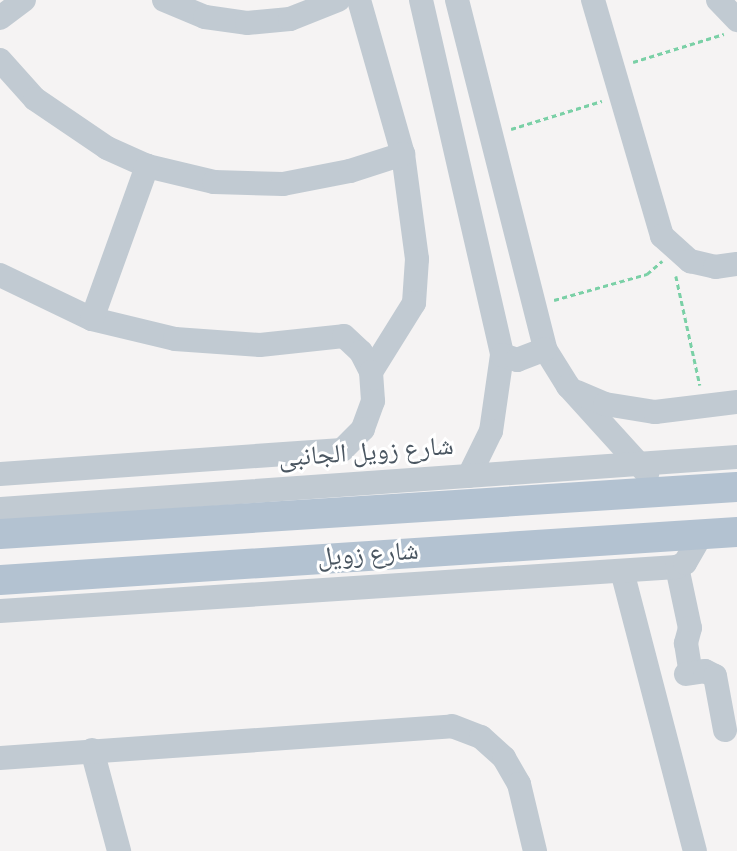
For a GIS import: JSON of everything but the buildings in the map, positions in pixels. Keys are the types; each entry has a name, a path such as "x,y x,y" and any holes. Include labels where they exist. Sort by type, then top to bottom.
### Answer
{"main road":[{"name":"شارع زويل","path":"0,534 45,519 132,526 737,487"},
{"path":"194,521 191,540 204,566"},
{"path":"132,526 146,547 140,571"},
{"name":"شارع زويل","path":"0,580 737,533"},
{"path":"0,600 32,578"}],"street":[{"path":"0,18 24,0"},
{"path":"164,0 205,17 247,23 290,19 338,0"},
{"path":"359,0 403,154 417,283 402,327 371,372"},
{"path":"421,0 502,355 491,431 469,476"},
{"path":"457,0 545,349 568,386 666,492"},
{"path":"593,0 657,226 669,246 702,265 737,264"},
{"path":"718,0 737,20"},
{"path":"0,61 36,99 69,126 147,166 214,182 283,184 350,171 403,154"},
{"path":"92,318 147,166"},
{"path":"0,275 92,318 133,331 217,344 260,345 344,335 360,352 371,372 373,401 363,429 342,450 0,474"},
{"path":"502,355 517,360 545,349"},
{"path":"568,386 589,398 622,408 672,412 706,409 737,402"},
{"name":"شارع زويل الجانبى","path":"0,509 45,519 469,476 641,467 737,457"},
{"path":"0,611 677,567 685,563 702,534"},
{"path":"677,567 690,628 686,643 689,674 705,671 715,676 725,730"},
{"path":"622,571 695,851"},
{"path":"0,758 452,726 481,737 504,758 519,784 535,851"},
{"path":"92,750 119,851"}],"path":[{"path":"612,69 737,30"},
{"path":"491,135 620,96"},
{"path":"532,306 647,274 659,265 669,246"},
{"path":"669,246 706,409"}]}
